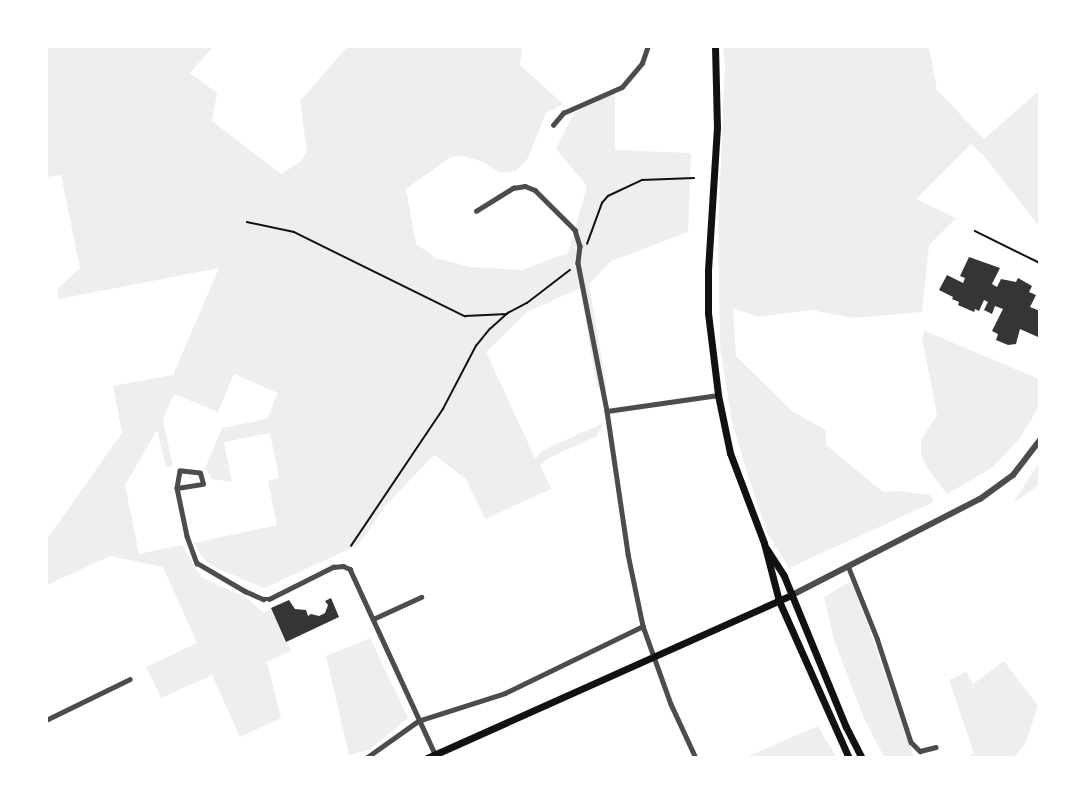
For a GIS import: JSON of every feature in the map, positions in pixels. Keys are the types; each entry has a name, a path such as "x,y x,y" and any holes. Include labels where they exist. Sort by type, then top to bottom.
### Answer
{"main road":[{"path":"715,46 717,127 708,313 717,395 730,453 764,543 779,601 849,758"},
{"path":"764,543 784,576 846,728 862,758"},
{"path":"427,758 792,596"}],"street":[{"path":"553,125 563,113 622,87 642,63 648,46"},
{"path":"476,211 513,188 525,186 535,190 574,230 580,246 578,263 607,411 628,554 643,626 671,704 696,758"},
{"path":"607,411 717,395"},
{"path":"792,596 997,488 1024,463 1040,440"},
{"path":"177,488 203,484 200,472 180,471 177,488 187,536 197,563 202,569 263,599 333,567 343,566 350,569 435,754"},
{"path":"849,568 877,638 911,742 920,751 936,747"},
{"path":"373,618 421,597"},
{"path":"366,758 418,721 505,693 643,626"},
{"path":"46,720 130,679"}],"path":[{"path":"889,46 896,46"},
{"path":"351,546 443,409 476,346 508,313 527,303 578,263 602,203 608,196 642,180 694,177"},
{"path":"247,222 294,232 465,316 508,313"},
{"path":"975,231 1040,263"}],"shaded area":[{"path":"47,47 213,47 190,73 217,93 212,121 281,174 300,162 307,152 300,101 347,47 522,47 520,65 563,104 546,113 528,158 516,171 501,173 481,161 463,156 451,157 406,189 416,244 436,258 469,267 522,270 568,253 587,186 556,149 574,113 615,91 615,150 691,153 688,232 611,261 589,284 607,390 597,387 580,288 527,312 486,352 535,458 544,450 603,423 597,436 549,458 540,465 551,489 485,519 466,479 434,455 384,507 369,531 356,546 264,588 214,567 204,560 194,543 277,525 268,481 279,478 270,433 224,442 232,482 212,479 205,468 222,428 267,419 278,393 234,374 218,412 174,394 163,420 173,466 166,467 157,430 125,485 139,554 182,545 201,577 247,598 264,613 272,609 291,651 267,662 281,718 240,737 212,675 161,698 146,667 197,643 163,567 110,556 47,585 47,539 122,433 113,386 173,375 219,268 59,299 57,289 80,268 61,175 47,177"},
{"path":"723,47 929,47 937,90 984,139 1039,91 1039,226 984,156 971,144 916,199 956,218 929,245 922,312 853,318 811,310 758,317 733,308 736,356 792,411 826,430 826,445 883,492 902,491 930,495 933,498 932,503 789,568 767,532 748,476 732,422 720,347 718,230 725,65"},
{"path":"925,331 1039,379 1039,406 1020,438 992,468 947,494 927,468 921,454 921,440 937,415 922,337"},
{"path":"1039,462 1039,485 1013,503 1037,466"},
{"path":"849,582 854,586 914,757 884,757 863,716 834,640 824,597"},
{"path":"370,638 408,718 369,750 349,755 326,656"},
{"path":"1004,661 1038,706 1025,744 1014,757 966,757 974,753 949,680 966,672 973,684"},
{"path":"818,726 836,757 746,757"}],"building":[{"path":"969,257 1000,268 992,284 997,287 1001,279 1016,282 1018,278 1032,286 1029,292 1036,295 1030,307 1040,311 1038,337 1020,329 1016,344 1008,345 996,340 998,334 992,331 1003,309 995,306 992,314 984,310 988,302 984,300 979,311 975,309 974,312 958,305 959,302 952,299 953,297 939,290 947,275 963,283 965,278 960,276"},
{"path":"331,598 339,617 286,642 271,608 289,600 295,609 306,610 308,616 311,614 319,616 325,613 328,605 325,601"}]}
